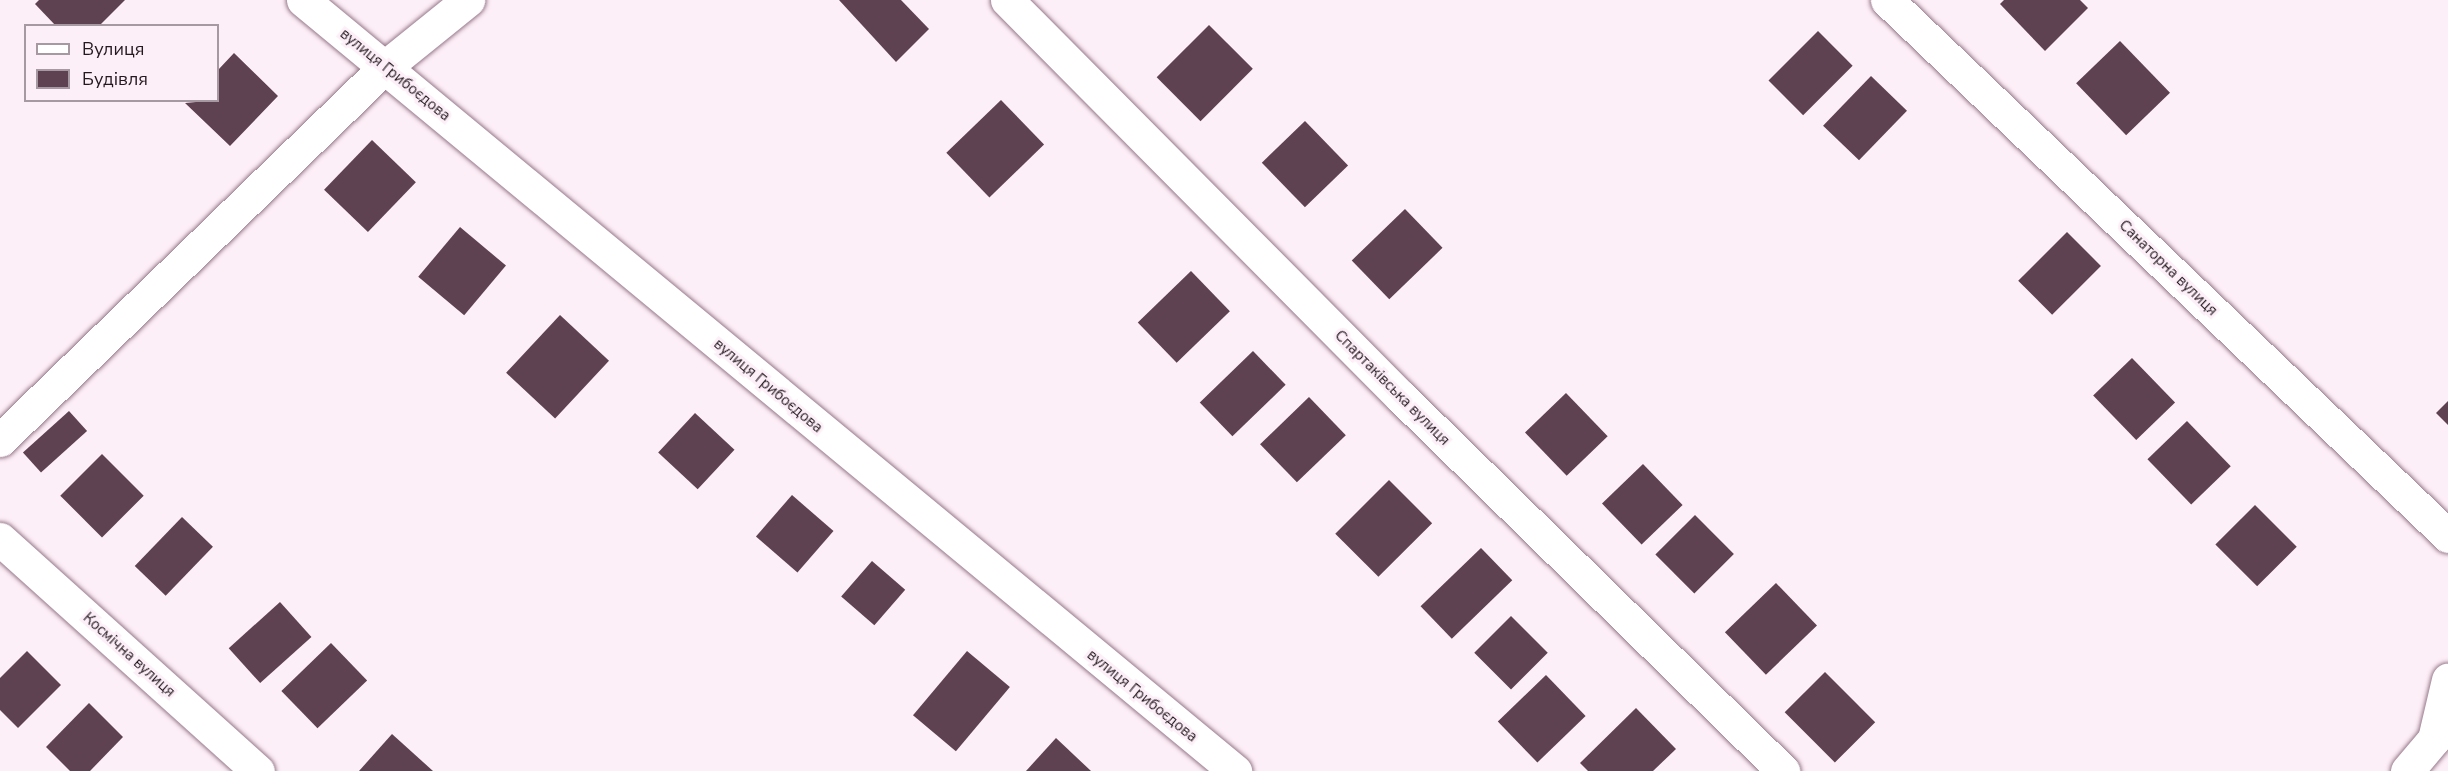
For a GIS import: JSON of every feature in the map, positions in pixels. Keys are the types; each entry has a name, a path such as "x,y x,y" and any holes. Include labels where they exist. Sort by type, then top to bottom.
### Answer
{"street":[{"name":"вулиця Грибоєдова","path":"303,0 1234,771"},
{"path":"0,440 385,67 468,0"},
{"name":"Спартаківська вулиця","path":"1007,0 1401,397 1783,771"},
{"name":"Санаторна вулиця","path":"1887,0 2448,536"},
{"name":"Космічна вулиця","path":"0,539 258,771"},
{"path":"2407,771 2434,739 2448,680"}],"building":[{"path":"39,0 125,0 101,24 54,24 35,4"},
{"path":"839,0 901,0 929,29 896,62"},
{"path":"2004,0 2080,0 2088,8 2045,51 2000,4"},
{"path":"1209,25 1253,69 1201,121 1157,77"},
{"path":"1818,31 1853,66 1803,115 1769,80"},
{"path":"2120,41 2170,93 2126,135 2076,83"},
{"path":"234,53 278,96 230,146 185,103 219,102 219,69"},
{"path":"1871,76 1907,111 1859,160 1823,126"},
{"path":"1001,100 1044,145 989,197 946,153"},
{"path":"1305,121 1348,166 1305,207 1262,163"},
{"path":"372,140 416,182 368,232 324,190"},
{"path":"1405,209 1443,248 1389,299 1352,260"},
{"path":"460,227 506,266 464,315 418,277"},
{"path":"2067,232 2101,266 2052,315 2018,281"},
{"path":"1191,271 1230,311 1177,363 1138,322"},
{"path":"560,315 609,361 555,418 506,373"},
{"path":"1253,351 1286,385 1232,436 1200,402"},
{"path":"2132,358 2175,403 2136,440 2093,396"},
{"path":"1566,393 1608,436 1567,476 1525,433"},
{"path":"1309,397 1346,435 1297,482 1260,444"},
{"path":"2448,401 2448,425 2436,413"},
{"path":"69,411 87,431 41,473 23,452"},
{"path":"695,413 734,450 698,489 658,452"},
{"path":"2187,421 2231,466 2191,505 2147,459"},
{"path":"102,454 144,496 102,537 60,496"},
{"path":"1643,464 1683,505 1642,545 1602,504"},
{"path":"1389,480 1432,523 1378,577 1335,534"},
{"path":"792,495 834,531 797,573 756,537"},
{"path":"2255,505 2297,547 2257,586 2215,545"},
{"path":"1695,515 1734,554 1694,593 1655,555"},
{"path":"182,517 213,547 166,596 135,566"},
{"path":"1481,548 1512,580 1452,639 1421,606"},
{"path":"872,561 905,590 874,625 841,596"},
{"path":"1776,583 1817,625 1766,675 1725,632"},
{"path":"280,602 311,637 260,683 229,648"},
{"path":"1511,616 1548,653 1511,690 1474,653"},
{"path":"331,643 367,680 317,728 281,691"},
{"path":"27,651 61,685 18,728 0,710 0,678"},
{"path":"967,651 1010,687 956,751 913,715"},
{"path":"1825,672 1875,722 1835,763 1785,712"},
{"path":"1546,675 1586,716 1537,763 1498,722"},
{"path":"89,703 123,737 90,771 70,771 46,747"},
{"path":"1636,708 1676,749 1653,771 1588,771 1580,763"},
{"path":"392,734 433,771 359,771"},
{"path":"1056,738 1091,771 1026,771"}]}
